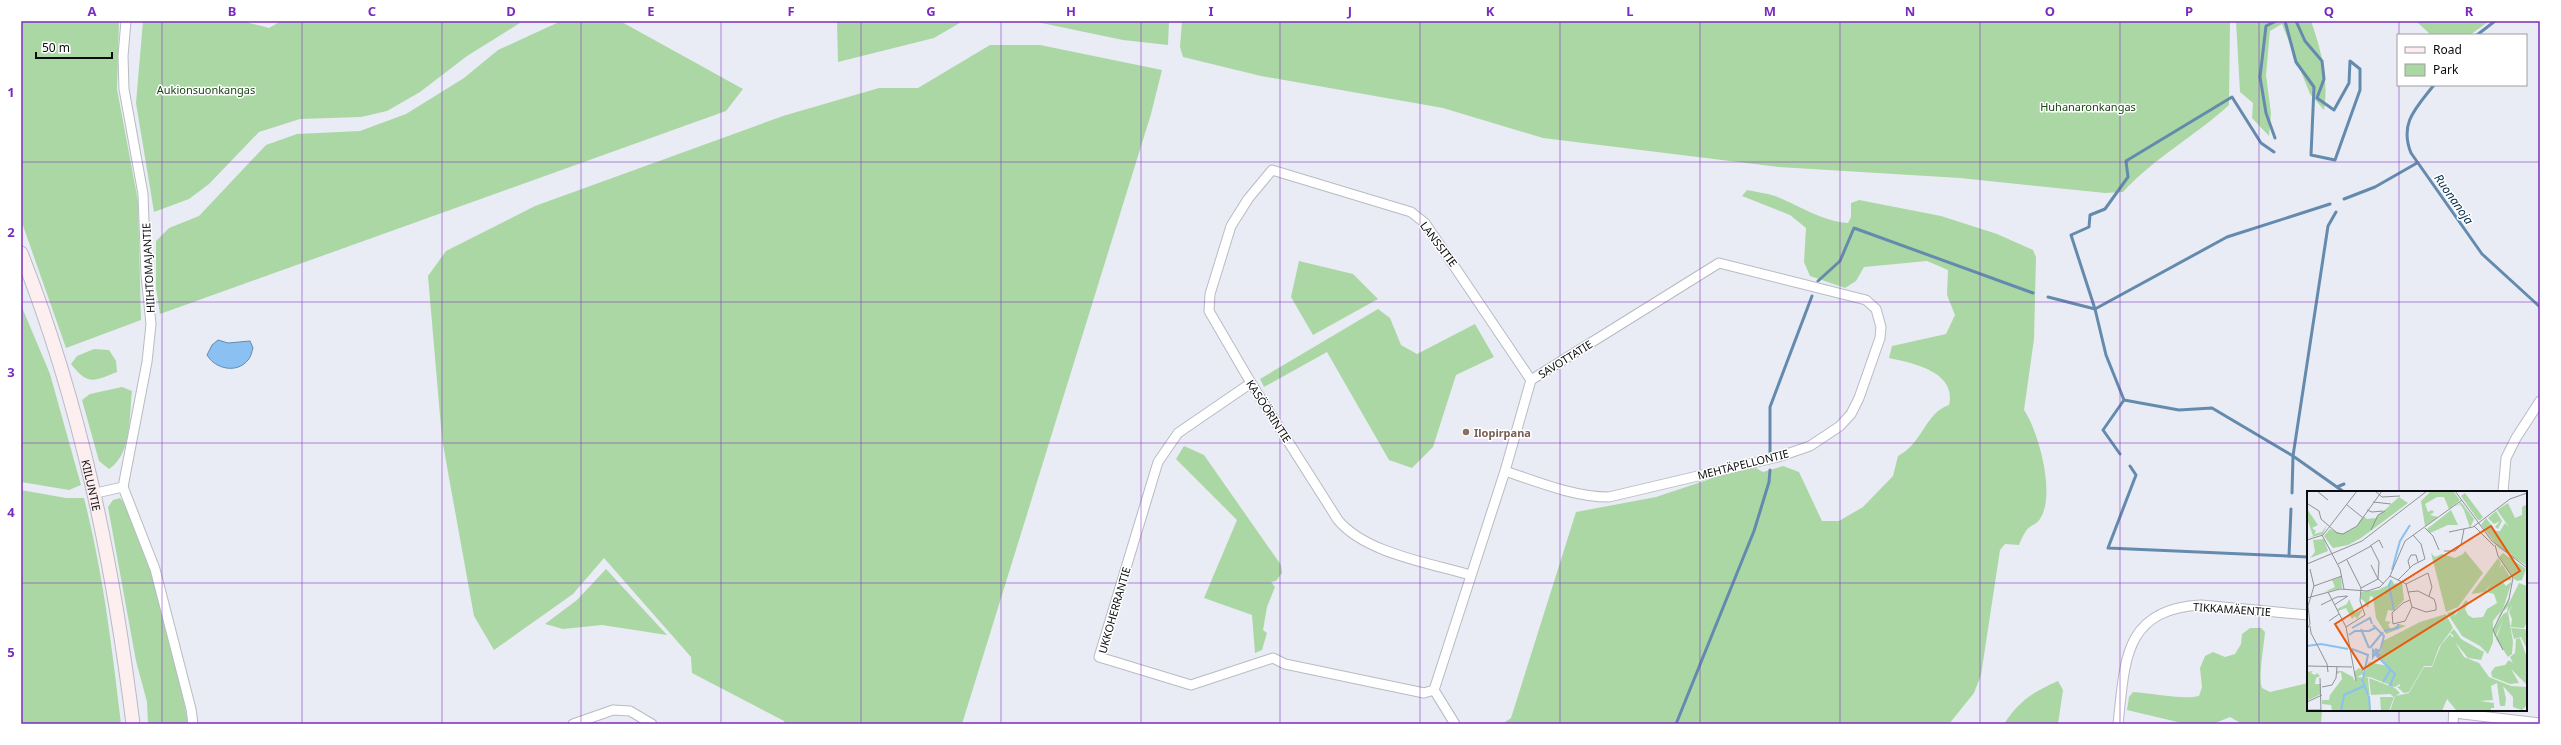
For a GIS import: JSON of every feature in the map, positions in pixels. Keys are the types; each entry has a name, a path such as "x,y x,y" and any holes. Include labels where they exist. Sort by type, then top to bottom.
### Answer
{"street":[{"name":"HIIHTOMAJANTIE","path":"122,487 147,362 151,324 146,275 143,194 124,89 123,56 126,21"},
{"name":"LANSSITIE","path":"1272,170 1411,212 1426,223 1531,380"},
{"name":"KASÖÖRINTIE","path":"1272,170 1248,199 1231,226 1210,294 1209,311 1251,383 1347,530 1384,550 1470,575"},
{"name":"KIILUNTIE","path":"21,254 51,338 96,493 111,570 133,724"},
{"name":"SAVOTTATIE","path":"1434,690 1470,575 1505,471 1531,380 1719,262 1866,300"},
{"name":"MEHTÄPELLONTIE","path":"1505,471 1571,492 1596,497 1609,497 1778,457 1810,446 1840,426 1851,414 1859,398 1880,338 1881,327 1876,309 1866,300"},
{"name":"UKKOHERRANTIE","path":"1251,383 1178,433 1158,462 1099,657 1191,685 1273,658 1285,664 1424,693 1434,690"},
{"path":"2503,491 2506,458 2516,438 2540,401"},
{"path":"96,493 122,487 155,569 191,709 193,724"},
{"name":"TIKKAMÄENTIE","path":"2118,724 2128,654 2140,631 2160,614 2184,606 2201,606 2307,615"},
{"path":"1434,690 1455,724"},
{"path":"573,724 613,710 630,710 652,724"},
{"path":"2452,724 2454,711 2540,723"}],"green space":[{"path":"21,21 119,21 117,89 138,201 141,320 66,348 21,220"},
{"name":"Aukionsuonkangas","path":"143,21 242,21 269,28 281,21 523,21 467,56 420,92 387,111 361,117 300,119 259,132 209,184 189,199 154,212 136,103"},
{"path":"561,21 620,21 743,89 726,111 160,314 156,288 156,241 169,228 199,216 266,145 297,134 360,131 406,114 464,78 498,50"},
{"path":"837,21 963,21 934,38 838,62"},
{"path":"1032,21 1169,21 1168,45 1123,40"},
{"name":"Huhanaronkangas","path":"1182,21 2230,21 2229,105 2148,168 2123,192 2105,193 1960,178 1779,167 1543,138 1443,108 1261,76 1183,57 1180,47"},
{"path":"2236,21 2311,21 2318,42 2325,76 2324,110 2310,94 2282,24 2270,31 2266,75 2271,113 2269,136 2252,118 2253,103 2240,92"},
{"path":"2416,21 2489,21 2471,34 2430,34"},
{"path":"990,45 1040,45 1162,70 1151,114 962,724 785,724 784,721 692,673 691,657 604,558 573,594 494,650 474,616 442,439 428,276 446,251 535,206 783,116 879,88 918,88"},
{"path":"1747,190 1775,196 1819,216 1838,222 1848,223 1851,217 1851,203 1859,200 1941,216 1997,234 2033,250 2036,257 2034,339 2024,410 2035,433 2044,464 2046,480 2045,508 2040,519 2027,529 2019,545 2005,544 2000,550 1981,675 1974,693 1949,724 1502,724 1511,718 1576,512 1656,497 1728,473 1756,468 1763,472 1783,466 1799,472 1822,521 1839,521 1863,507 1893,476 1898,456 1913,444 1934,415 1949,405 1950,394 1946,384 1940,377 1921,366 1889,358 1892,346 1946,334 1955,315 1947,295 1948,270 1927,261 1864,267 1856,281 1845,288 1810,276 1804,262 1806,228 1790,215 1742,196"},
{"path":"1299,261 1353,274 1378,299 1313,335 1291,297"},
{"path":"21,305 50,374 81,485 69,490 21,482"},
{"path":"1378,309 1390,318 1401,345 1417,354 1475,324 1494,357 1456,375 1433,447 1412,468 1389,460 1327,352 1264,387 1260,379"},
{"path":"94,349 109,350 116,361 117,372 92,380 82,376 77,371 71,364 77,356"},
{"path":"122,387 132,391 128,434 122,454 109,469 99,461 82,400 90,394"},
{"path":"1184,446 1204,455 1281,565 1282,573 1276,581 1271,582 1275,587 1267,607 1263,630 1267,633 1262,650 1255,653 1252,615 1204,598 1237,520 1176,459"},
{"path":"21,490 66,498 84,498 102,582 121,724 21,724"},
{"path":"120,498 125,504 150,568 180,679 188,724 148,724 147,702 136,661 108,507 113,500"},
{"path":"606,569 667,635 602,625 563,629 545,624 577,600"},
{"path":"2250,628 2261,628 2265,632 2261,669 2262,688 2270,692 2307,683 2307,711 2322,711 2321,724 2242,724 2230,717 2213,724 2186,724 2127,710 2129,697 2133,692 2176,697 2199,696 2202,687 2200,668 2205,656 2213,652 2225,657 2235,654 2241,644 2242,634"},
{"path":"2058,681 2063,690 2058,724 2004,724 2015,709 2027,698"}],"water":[{"path":"218,340 228,343 250,341 253,348 250,357 238,367 226,368 215,364 207,355 212,345"}],"waterway":[{"path":"2275,138 2266,113 2260,77 2266,26 2276,21"},
{"path":"2285,21 2296,62 2314,87 2311,155 2335,160 2360,90 2360,69 2350,61 2349,83 2334,110 2317,98 2324,79 2322,61 2305,41 2296,21"},
{"name":"Ruonanoja","path":"2478,34 2495,21"},
{"name":"Ruonanoja","path":"2433,86 2411,116 2408,124 2407,133 2411,153 2482,254 2540,307"},
{"path":"2120,454 2103,430 2124,400 2106,355 2095,309 2071,235 2089,227 2090,215 2105,209 2128,177 2126,161 2232,97 2261,143 2274,152"},
{"path":"2344,199 2375,187 2417,163"},
{"path":"2048,297 2095,309 2227,237 2330,204"},
{"path":"2292,493 2293,456 2328,226 2336,212"},
{"path":"1818,281 1840,261 1854,228 2033,293"},
{"path":"1770,452 1770,407 1812,296"},
{"path":"2124,400 2179,410 2212,408 2293,456 2343,491"},
{"path":"2130,466 2136,475 2108,548 2307,557"},
{"path":"1676,724 1754,531 1769,482 1770,470"},
{"path":"2337,487 2344,484"},
{"path":"2289,556 2291,509"}],"place":[{"name":"Ilopirpana","path":"1466,432"}]}
